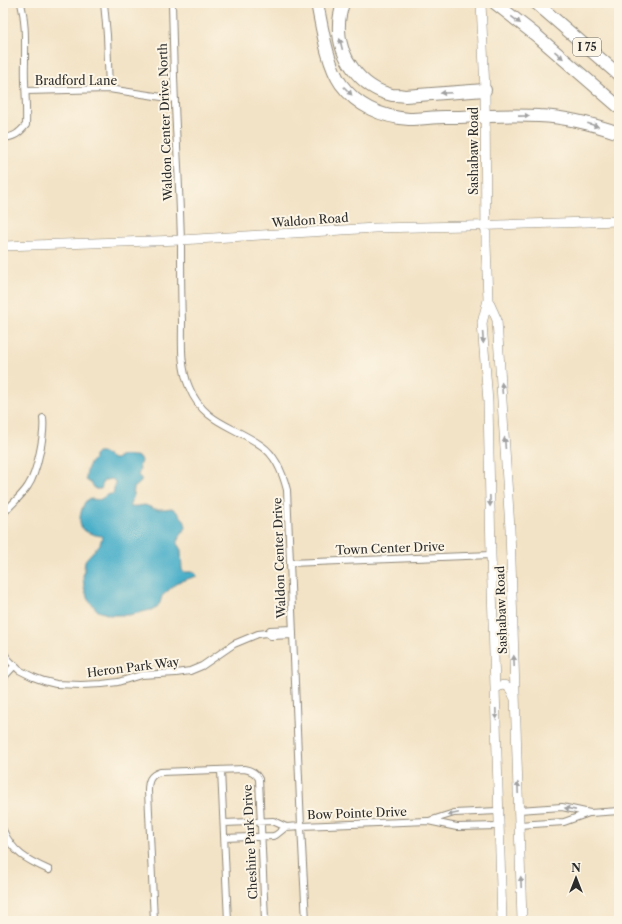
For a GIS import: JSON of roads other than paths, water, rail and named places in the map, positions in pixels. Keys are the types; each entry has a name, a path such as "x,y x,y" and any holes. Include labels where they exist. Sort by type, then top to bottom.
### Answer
{"highway":[{"path":"317,3 328,56 335,74 347,91 363,105 373,110 384,114 410,119 486,116 553,117 583,122 619,134"},
{"path":"343,3 339,24 340,44 355,72 372,87 393,95 405,96 485,90"},
{"name":"I 75","path":"495,3 537,36 619,107"},
{"name":"I 75","path":"536,3 619,75"}],"main road":[{"name":"Sashabaw Road","path":"481,3 486,116 488,300 482,323 488,402 502,921"},
{"name":"Waldon Road","path":"3,246 181,240 375,228 619,221"},
{"name":"Sashabaw Road","path":"488,300 497,320 510,529 522,921"},
{"path":"484,355 499,353"},
{"path":"489,462 492,458 500,458 506,464"},
{"path":"493,619 497,627 501,630 513,630"},
{"path":"495,689 501,686 508,687 516,700"}],"street":[{"path":"3,138 11,137 20,132 26,124 26,40 24,14 21,3"},
{"path":"104,3 109,89"},
{"name":"Waldon Center Drive North","path":"172,3 181,240"},
{"name":"Bradford Lane","path":"26,91 109,89 175,99"},
{"name":"Waldon Center Drive","path":"181,240 182,350 184,375 189,387 206,413 217,421 263,446 270,453 284,477 287,490 306,921"},
{"path":"3,514 29,485 36,468 44,426 43,418"},
{"name":"Town Center Drive","path":"290,563 491,555"},
{"name":"Heron Park Way","path":"3,652 19,670 32,677 56,684 81,685 118,682 141,675 190,671 202,666 234,644 258,634 267,633 271,636 293,632"},
{"path":"3,678 15,665"},
{"name":"Cheshire Park Drive","path":"154,921 148,791 149,780 153,775 160,772 248,769 256,775 259,782 266,921"},
{"name":"Cheshire Park Drive","path":"221,770 228,921"},
{"path":"519,810 562,807 590,813"},
{"name":"Bow Pointe Drive","path":"428,821 454,813 498,811"},
{"path":"519,825 564,822 590,813 619,811"},
{"name":"Bow Pointe Drive","path":"225,838 276,835 286,828 301,826 428,821 457,827 499,826"},
{"name":"Bow Pointe Drive","path":"224,823 275,822 286,828"},
{"path":"3,830 7,839 16,849 29,860 49,870"}],"water":[{"path":"97,453 104,453 113,459 122,456 136,456 140,458 140,471 138,476 141,478 141,482 134,488 130,507 145,505 155,509 172,508 180,514 185,522 186,528 180,535 178,541 178,545 181,550 182,570 184,572 194,572 197,576 178,582 162,596 160,603 155,609 129,615 110,615 98,611 88,600 83,577 85,561 100,544 102,537 85,531 82,528 80,515 86,501 90,499 102,499 113,494 115,484 112,479 105,480 101,489 95,489 92,484 86,480 86,474 90,463"}]}
